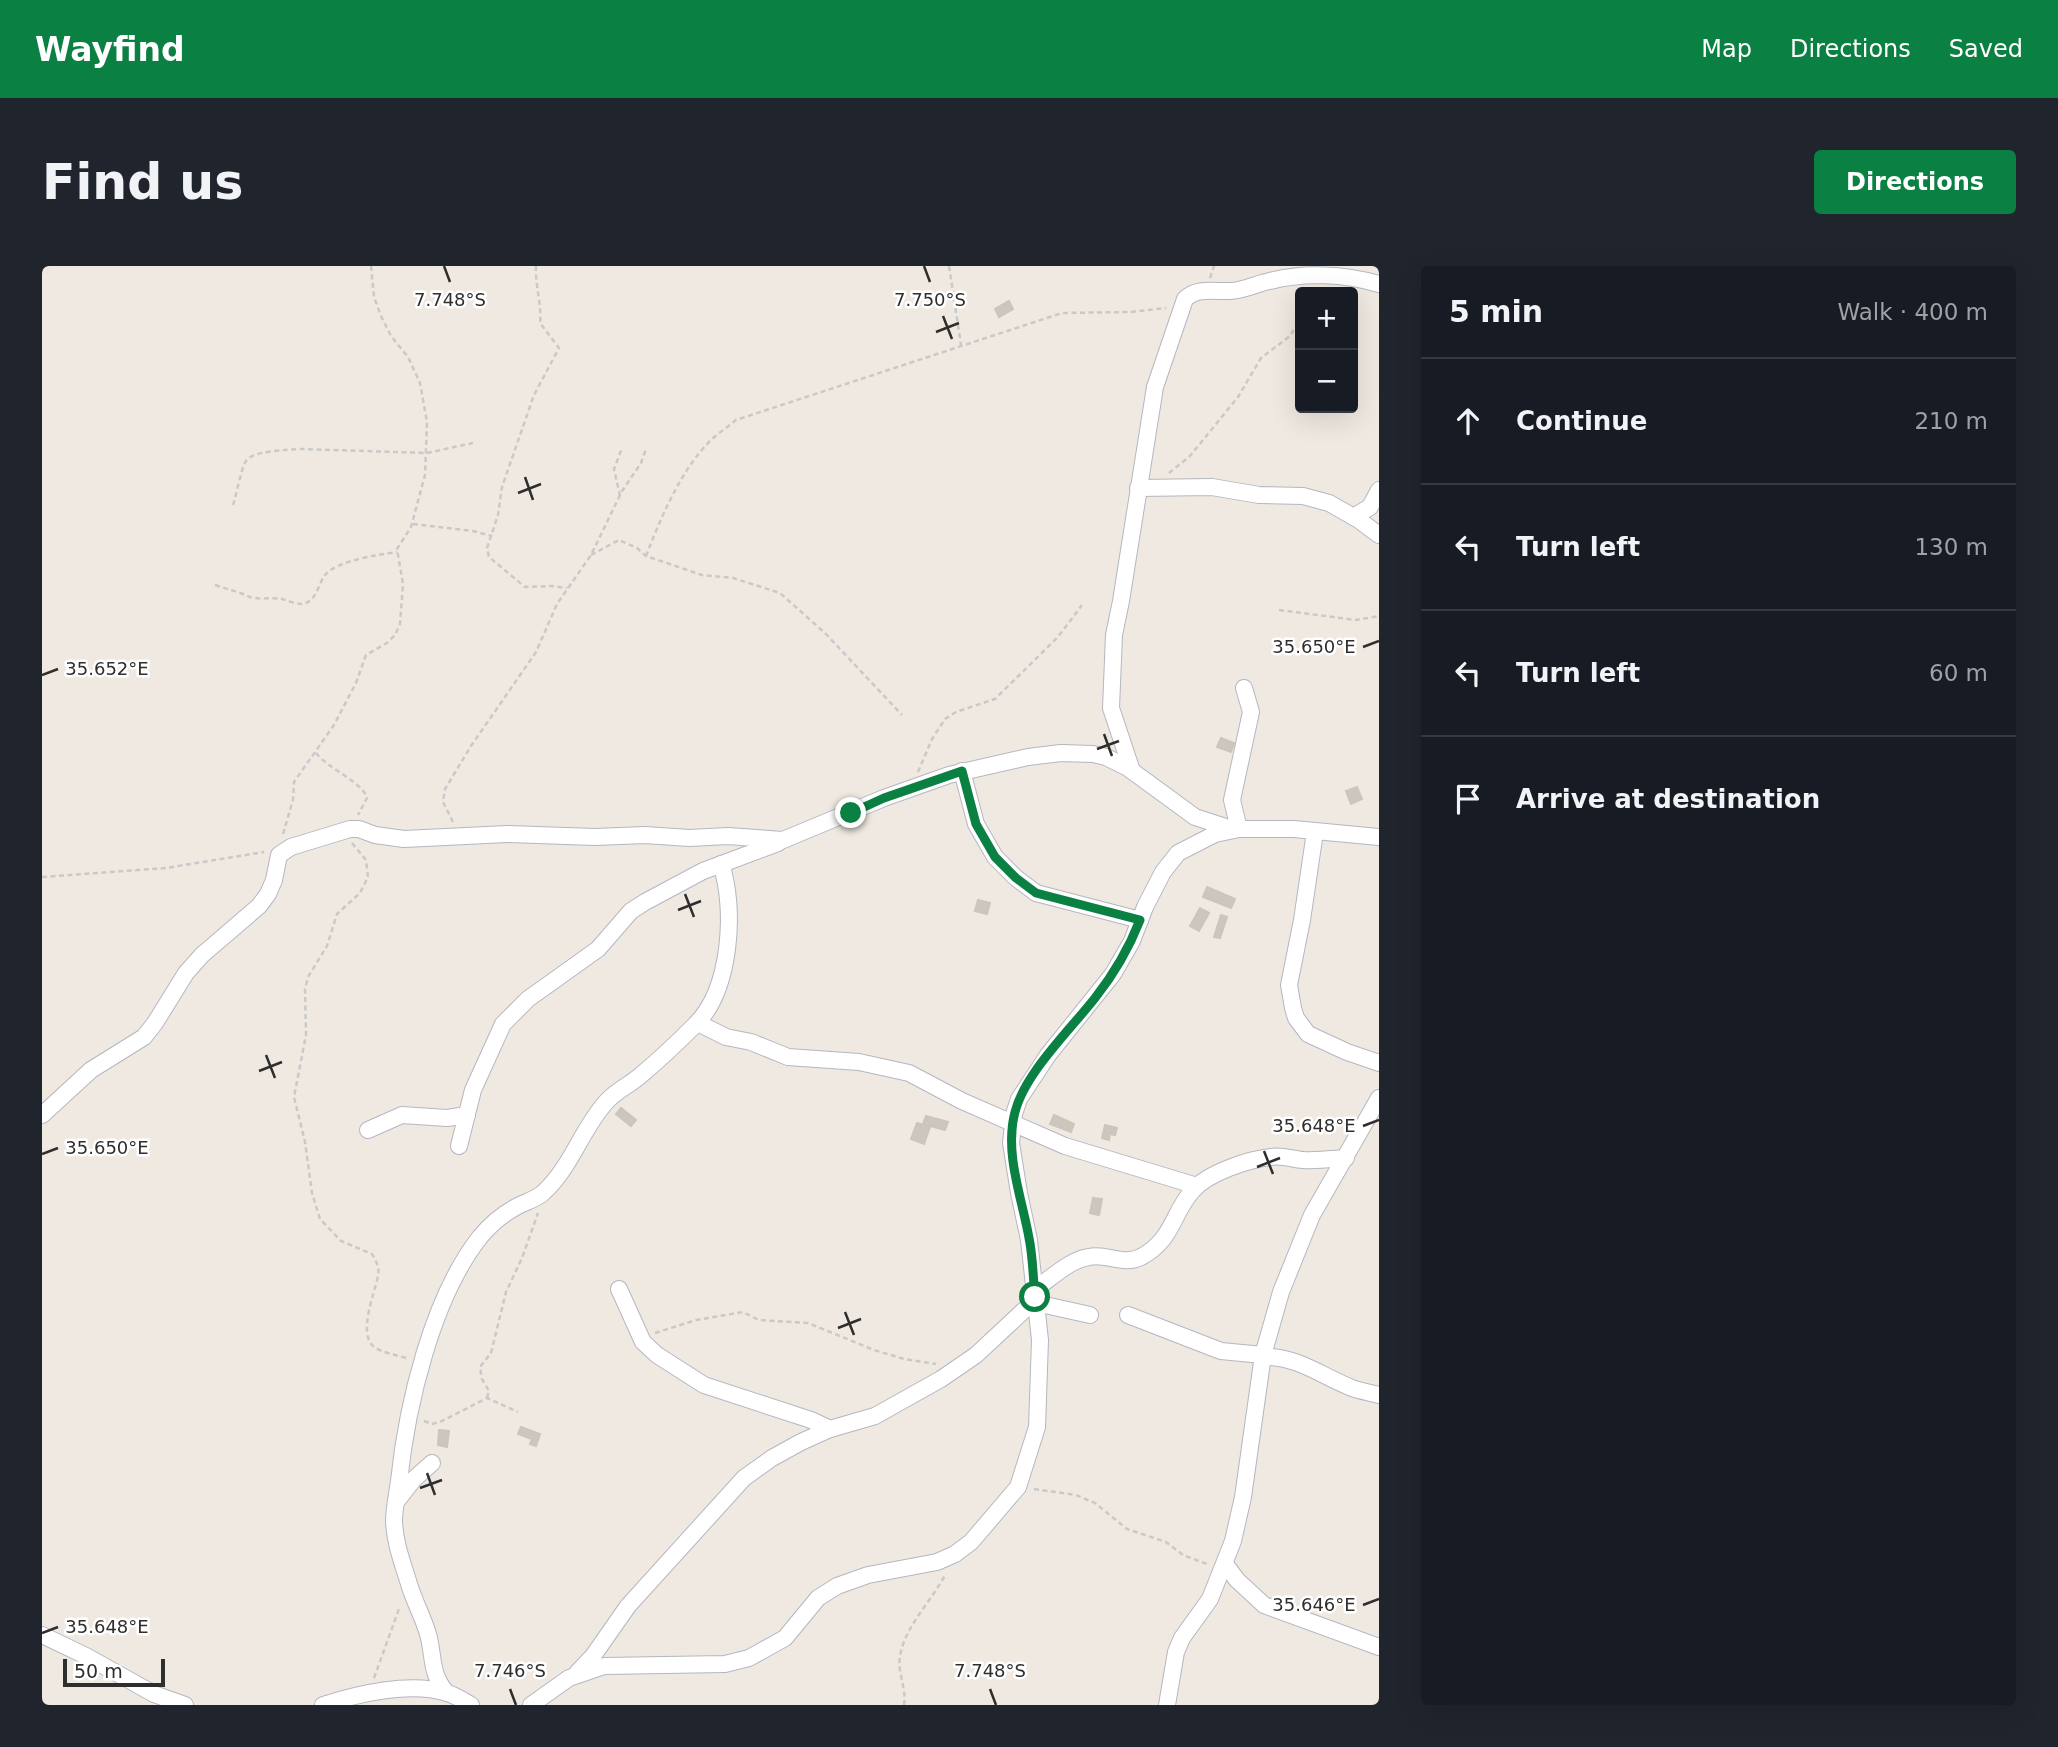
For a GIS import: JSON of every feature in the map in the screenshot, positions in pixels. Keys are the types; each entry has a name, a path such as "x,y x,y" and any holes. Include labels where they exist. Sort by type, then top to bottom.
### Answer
{"street":[{"path":"1132,771 1111,708 1114,635 1144,487 1155,387 1185,299 1201,290 1237,290 1277,279 1309,276 1358,278 1379,284"},
{"path":"1144,487 1212,487 1259,495 1303,496 1329,503 1379,535"},
{"path":"1353,517 1370,508 1379,490"},
{"path":"1237,829 1232,800 1251,712 1244,688"},
{"path":"459,1146 473,1090 503,1024 528,999 598,949 631,911 676,885 721,864 907,789 962,771 1061,753 1106,757 1132,771 1195,817 1237,829"},
{"path":"962,771 976,824 995,857 1016,878 1036,893 1140,920"},
{"path":"42,1115 91,1070 144,1037 194,964 216,940 258,906 268,894 282,850 354,829 404,839 498,834 561,837 728,836 783,840"},
{"path":"575,1675 604,1666 726,1664 749,1658 785,1638 818,1598 837,1586 868,1575 937,1562 955,1554 978,1534 1018,1487 1037,1427 1041,1366 1035,1298 1029,1240 1018,1193 1011,1143 1019,1099 1048,1055 1113,974 1132,941 1163,872 1178,853 1214,834 1237,829 1294,829 1379,838"},
{"path":"1315,832 1289,985 1293,1008 1296,1018 1308,1034 1379,1063"},
{"path":"447,1693 435,1675 428,1636 398,1548 394,1520 404,1435 422,1364 443,1301 482,1235 514,1208 544,1192 575,1153 606,1101 621,1087 640,1076 698,1023 716,990 727,948 730,921 728,893 721,864"},
{"path":"698,1023 726,1037 751,1042 788,1057 859,1062 901,1071 1013,1125 1065,1146 1198,1186"},
{"path":"1167,1705 1176,1652 1182,1638 1210,1599 1224,1568 1243,1497 1263,1356 1281,1292 1312,1215 1379,1098"},
{"path":"368,1130 402,1115 447,1118 467,1115"},
{"path":"531,1705 575,1675 593,1656 628,1606 744,1478 791,1447 830,1429 875,1416 955,1369 976,1355 1058,1272 1088,1257 1101,1256 1127,1262 1139,1258 1153,1249 1169,1232 1184,1203 1198,1186 1224,1171 1270,1157 1321,1160 1346,1158"},
{"path":"619,1289 643,1342 657,1354 704,1385 811,1420 830,1429"},
{"path":"1035,1298 1090,1315"},
{"path":"1128,1315 1221,1351 1285,1358 1298,1362 1353,1388 1379,1395"},
{"path":"395,1504 414,1479 432,1463"},
{"path":"1224,1568 1264,1605 1379,1647"},
{"path":"42,1635 154,1694 185,1705"},
{"path":"323,1705 370,1692 419,1689 447,1693 471,1705"}],"path":[{"path":"42,877 166,868 282,850 294,782 316,752 350,695 366,655 387,643 400,624 403,584 397,552 412,524 425,475 427,422 420,383 408,358 380,316 374,297 371,266"},
{"path":"536,266 540,323 559,348 534,395 502,487 487,548 489,557 525,587 552,586 567,589"},
{"path":"949,266 961,345"},
{"path":"646,556 663,511 690,468 709,441 736,420 1062,313 1161,310 1185,299"},
{"path":"1144,487 1190,456 1238,397 1261,358 1290,336 1295,328"},
{"path":"233,505 244,462 251,456 301,449 427,453 473,443"},
{"path":"620,496 614,468 622,448"},
{"path":"468,837 448,815 443,802 445,789 471,746 536,652 557,604 591,555 646,449"},
{"path":"412,524 473,531 492,536"},
{"path":"591,555 619,540 637,548 646,556 702,575 733,578 780,593 843,652 902,715"},
{"path":"215,584 244,592 251,597 304,604 310,602 326,575 334,568 397,552"},
{"path":"907,789 945,719 956,712 995,699 1058,637 1082,605"},
{"path":"1279,610 1356,620 1379,616"},
{"path":"316,752 322,761 367,794 357,816 352,842 366,860 368,877 360,893 337,914 327,946 308,978 305,989 306,1035 295,1087 295,1108 305,1142 315,1207 320,1219 341,1241 372,1254 378,1265 379,1274 367,1325 369,1341 374,1348 422,1364"},
{"path":"410,1410 426,1423 432,1424 487,1398 489,1391 482,1379 480,1367 491,1353 506,1292 522,1258 538,1212"},
{"path":"638,1332 653,1333 696,1320 744,1312 759,1320 808,1322 874,1350 955,1369"},
{"path":"487,1398 518,1412"},
{"path":"1018,1487 1083,1497 1135,1533 1166,1542 1183,1555 1224,1568"},
{"path":"904,1705 905,1695 898,1664 903,1644 910,1629 936,1593 955,1554"},
{"path":"372,1682 402,1601"}],"building":[{"path":"1009,301 1013,309 999,317 995,309"},
{"path":"1221,738 1234,743 1231,752 1217,747"},
{"path":"1357,787 1362,799 1351,804 1346,791"},
{"path":"1207,887 1235,899 1231,908 1203,897"},
{"path":"978,900 990,903 987,914 975,911"},
{"path":"1200,908 1209,913 1199,931 1190,926"},
{"path":"1221,915 1227,917 1220,938 1214,937"},
{"path":"621,1108 636,1120 631,1126 616,1114"},
{"path":"1054,1115 1074,1124 1071,1132 1050,1124"},
{"path":"926,1116 948,1122 945,1130 923,1124"},
{"path":"917,1123 930,1127 924,1144 911,1139"},
{"path":"1105,1125 1117,1128 1115,1135 1110,1134 1109,1140 1102,1138"},
{"path":"1093,1198 1102,1199 1099,1215 1090,1213"},
{"path":"521,1427 540,1434 536,1446 530,1444 532,1439 518,1434"},
{"path":"439,1430 449,1431 447,1447 438,1445"}],"route":[{"path":"851,813 884,798 962,771 976,824 995,857 1016,878 1036,893 1140,920 1132,941 1113,974 1048,1055 1019,1099 1014,1114 1011,1143 1018,1193 1029,1240 1035,1297"}]}
